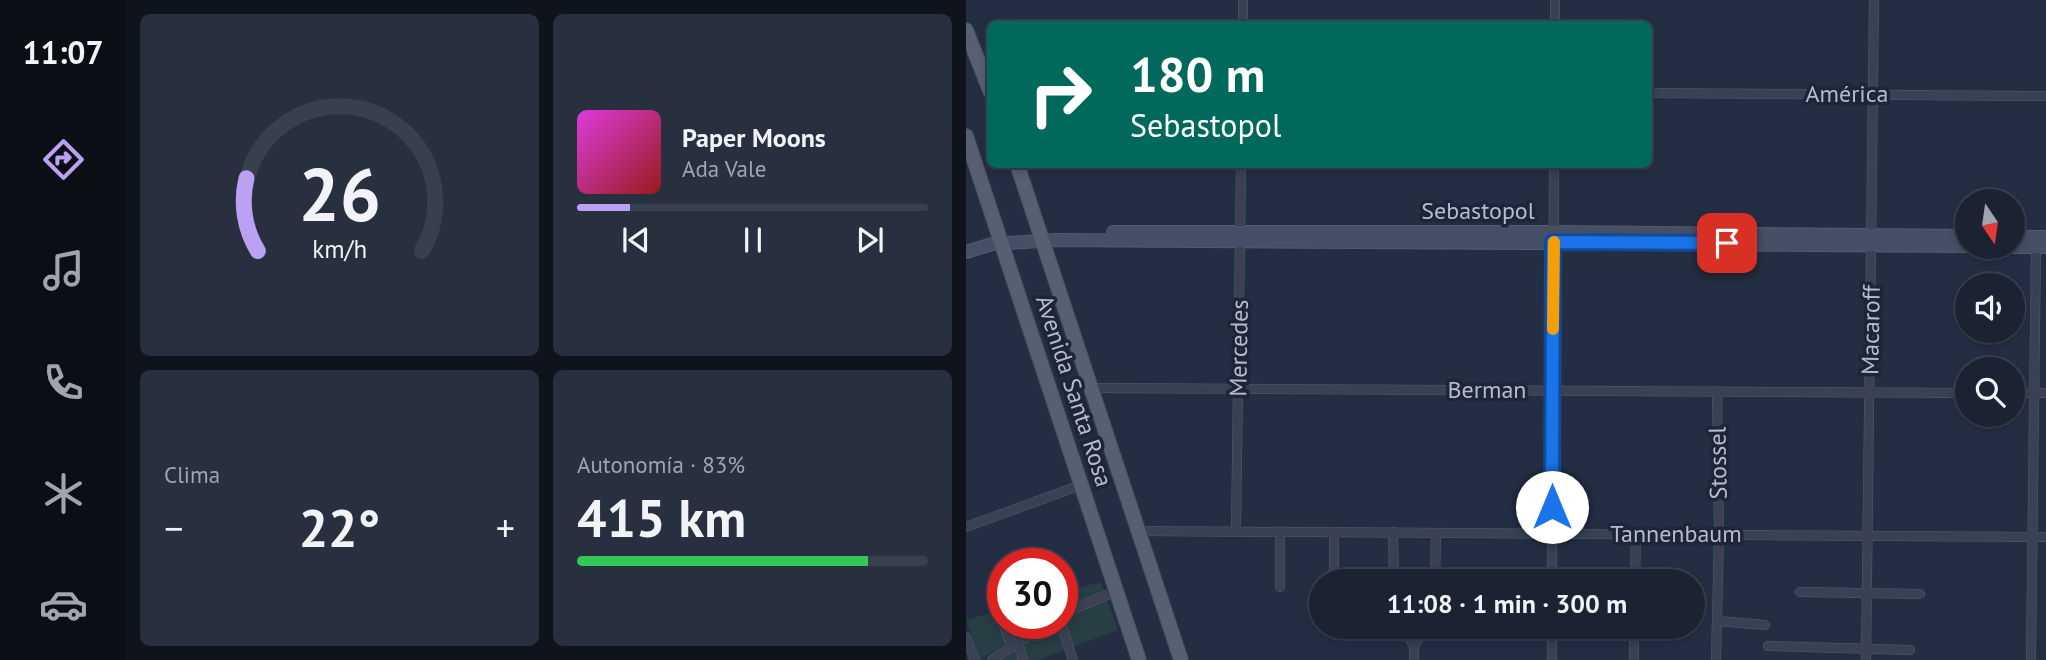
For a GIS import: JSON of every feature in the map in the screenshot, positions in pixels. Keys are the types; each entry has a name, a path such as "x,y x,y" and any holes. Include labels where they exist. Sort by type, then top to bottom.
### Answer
{"main road":[{"path":"966,30 987,83"},
{"name":"Avenida Santa Rosa","path":"966,135 998,242 1139,660"},
{"name":"Avenida Santa Rosa","path":"1018,168 1181,660"}],"street":[{"path":"1243,0 1243,21"},
{"path":"1555,0 1555,21"},
{"name":"Macaroff","path":"1866,660 1874,0"},
{"name":"América","path":"1652,93 2046,96"},
{"name":"Mercedes","path":"1236,531 1241,168"},
{"path":"1552,569 1554,168"},
{"name":"Sebastopol","path":"966,252 998,242 1042,237 1872,240 1955,237"},
{"name":"Sebastopol","path":"1872,240 1955,245"},
{"path":"2031,660 2034,393 2041,242"},
{"name":"Berman","path":"1091,388 1955,393"},
{"name":"Stossel","path":"1716,660 1719,534 1717,391"},
{"path":"2025,393 2046,393"},
{"path":"966,527 1081,485"},
{"name":"Tannenbaum","path":"1138,531 2046,537"},
{"path":"1280,532 1280,587"},
{"path":"1334,532 1334,569"},
{"path":"1393,533 1394,569"},
{"path":"1435,569 1436,533"},
{"path":"1635,569 1636,534"},
{"path":"1078,607 1115,592"},
{"path":"1800,592 1920,594"},
{"path":"1717,621 1765,625"},
{"path":"966,637 975,660"},
{"path":"1012,639 1023,660"},
{"path":"992,660 1024,639"},
{"path":"1066,639 1073,660"},
{"path":"1411,639 1415,646"},
{"path":"1414,660 1415,646 1419,639"},
{"path":"1552,639 1552,660"},
{"path":"1634,639 1634,660"},
{"path":"1768,646 1910,650"}],"green space":[{"path":"1101,582 1104,592 1078,602 1078,588"},
{"path":"1107,600 1118,630 1037,660 998,660 1030,639 1078,639 1078,611"},
{"path":"987,614 987,639 1013,639 980,660 966,620"}],"slow traffic":[{"path":"1553,329 1554,242"}],"route":[{"path":"1552,507 1553,242 1727,243"}]}
